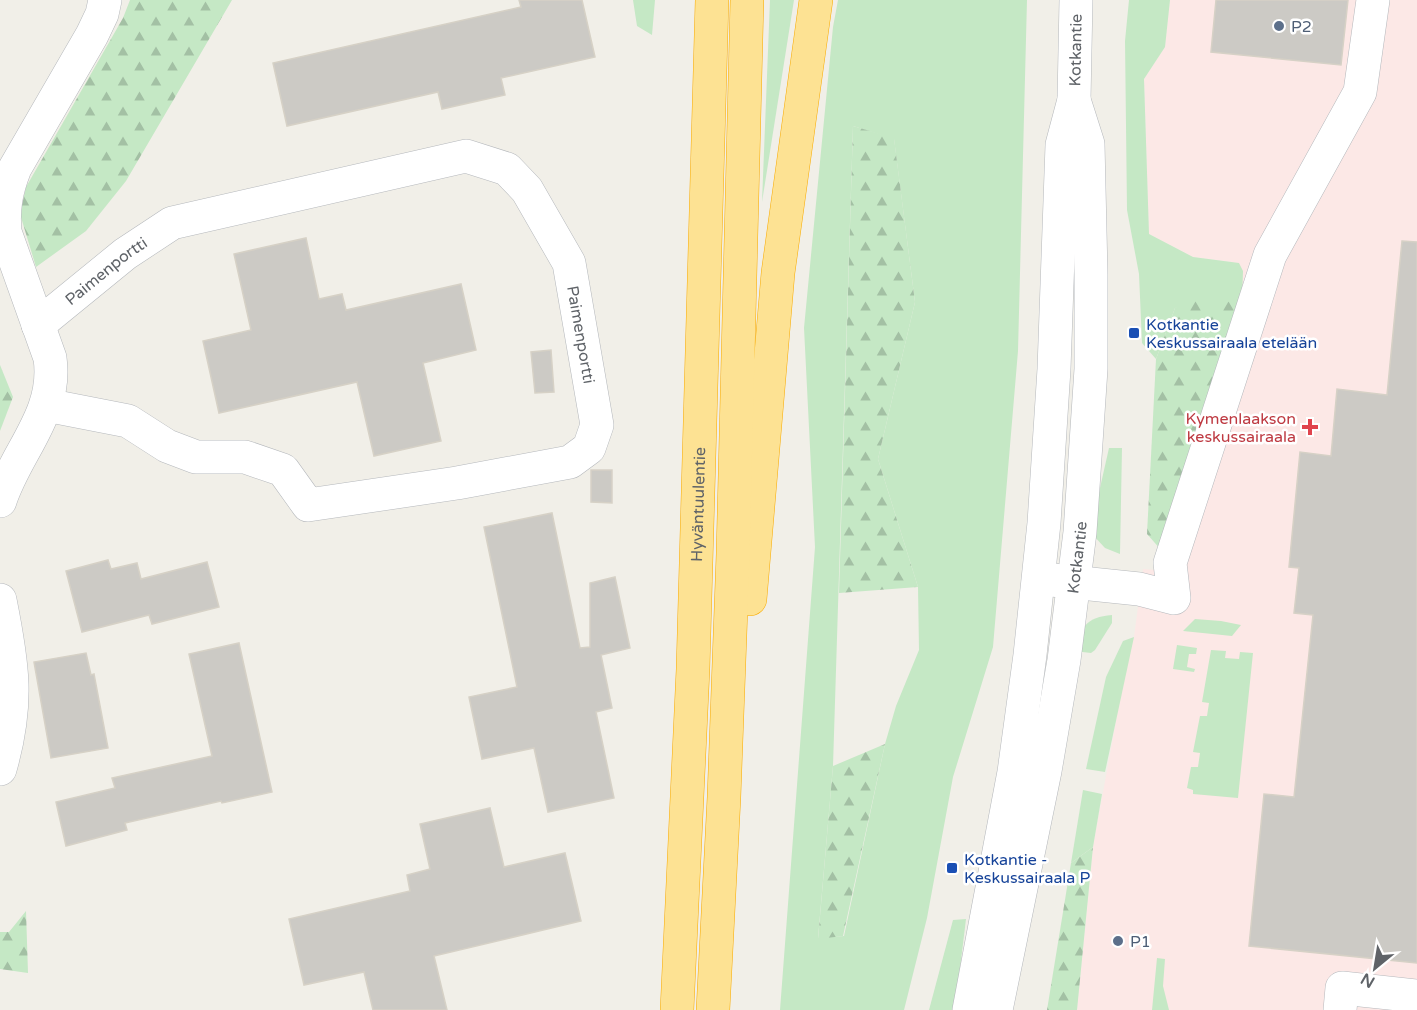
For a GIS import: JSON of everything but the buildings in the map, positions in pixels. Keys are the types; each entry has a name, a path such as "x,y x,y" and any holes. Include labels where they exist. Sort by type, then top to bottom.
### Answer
{"highway":[{"name":"Hyväntuulentie","path":"677,1010 693,669 712,0"},
{"path":"713,1010 724,797 747,0"},
{"path":"724,797 756,554 778,273 816,0"}],"street":[{"path":"0,501 46,405 52,375 50,358 5,232 3,210 6,190 15,168 92,34 102,14 105,0"},
{"name":"Kotkantie","path":"969,1010 1014,772 1038,578 1054,369 1062,145 1074,100 1076,0"},
{"path":"1038,578 1139,589 1174,598 1170,563 1267,265 1360,92 1373,0"},
{"name":"Kotkantie","path":"996,1010 1046,771 1080,532 1090,369 1091,274 1088,144 1074,100"},
{"name":"Paimenportti","path":"38,325 126,254 172,223 466,156 507,169 527,190 568,263 597,425 589,448 570,462 457,483 308,505 283,470 245,458 196,457 167,446 128,421 46,405"},
{"path":"0,600 13,671 14,702 11,728 0,769"},
{"path":"1340,1010 1342,988 1417,996"}],"shaded area":[{"name":"Kymenlaakson keskussairaala","path":"1170,0 1417,0 1417,1010 1077,1010 1093,847 1127,661 1134,637 1143,569 1156,570 1232,262 1193,257 1149,234 1144,79 1165,47"}],"green space":[{"path":"130,0 232,0 126,181 86,231 36,267 20,214 26,187 123,18"},
{"path":"633,0 655,0 652,35 637,26"},
{"path":"770,0 794,0 762,202"},
{"path":"838,0 1027,0 1018,351 993,647 953,777 927,918 904,1010 780,1010 815,547 804,328 833,27","holes":["853,126 894,139 915,302 878,459 918,587 919,650 896,706 885,744 844,936 818,938 833,766"]},
{"path":"1129,0 1170,0 1165,47 1144,79 1149,234 1193,257 1239,263 1243,271 1242,303 1175,308 1156,359 1142,343 1139,274 1127,210 1125,41"},
{"path":"853,126 894,138 915,302 878,459 918,587 839,593"},
{"path":"1198,298 1242,303 1162,551 1147,534 1156,359 1175,308"},
{"path":"0,365 13,397 0,431"},
{"path":"1109,448 1122,448 1120,554 1105,548 1093,535 1093,519"},
{"path":"1112,615 1112,623 1095,650 1091,653 1074,651 1082,630 1090,621"},
{"path":"1195,619 1241,625 1232,636 1183,631"},
{"path":"1134,637 1105,772 1086,769 1106,677 1123,641"},
{"path":"1177,645 1197,648 1196,654 1189,654 1187,667 1195,669 1194,672 1173,669"},
{"path":"1211,650 1226,651 1225,658 1239,659 1240,652 1253,653 1238,798 1193,794 1193,790 1187,788 1191,767 1198,767 1200,753 1193,752 1200,716 1207,716 1209,703 1202,702"},
{"path":"885,744 843,936 818,939 833,766"},
{"path":"1083,790 1102,794 1093,847 1071,863"},
{"path":"1093,847 1077,1010 1047,1010 1071,863"},
{"path":"26,911 28,973 0,969 0,932 9,932"},
{"path":"966,919 955,1010 929,1010 953,920"},
{"path":"1157,958 1165,959 1163,986 1169,1010 1152,1010"}],"place":[{"name":"P2","path":"1279,26"},
{"name":"Kotkantie Keskussairaala etelään","path":"1134,333"},
{"name":"Kymenlaakson keskussairaala","path":"1310,427"},
{"name":"Kotkantie - Keskussairaala P","path":"952,868"},
{"name":"P1","path":"1118,941"}]}
